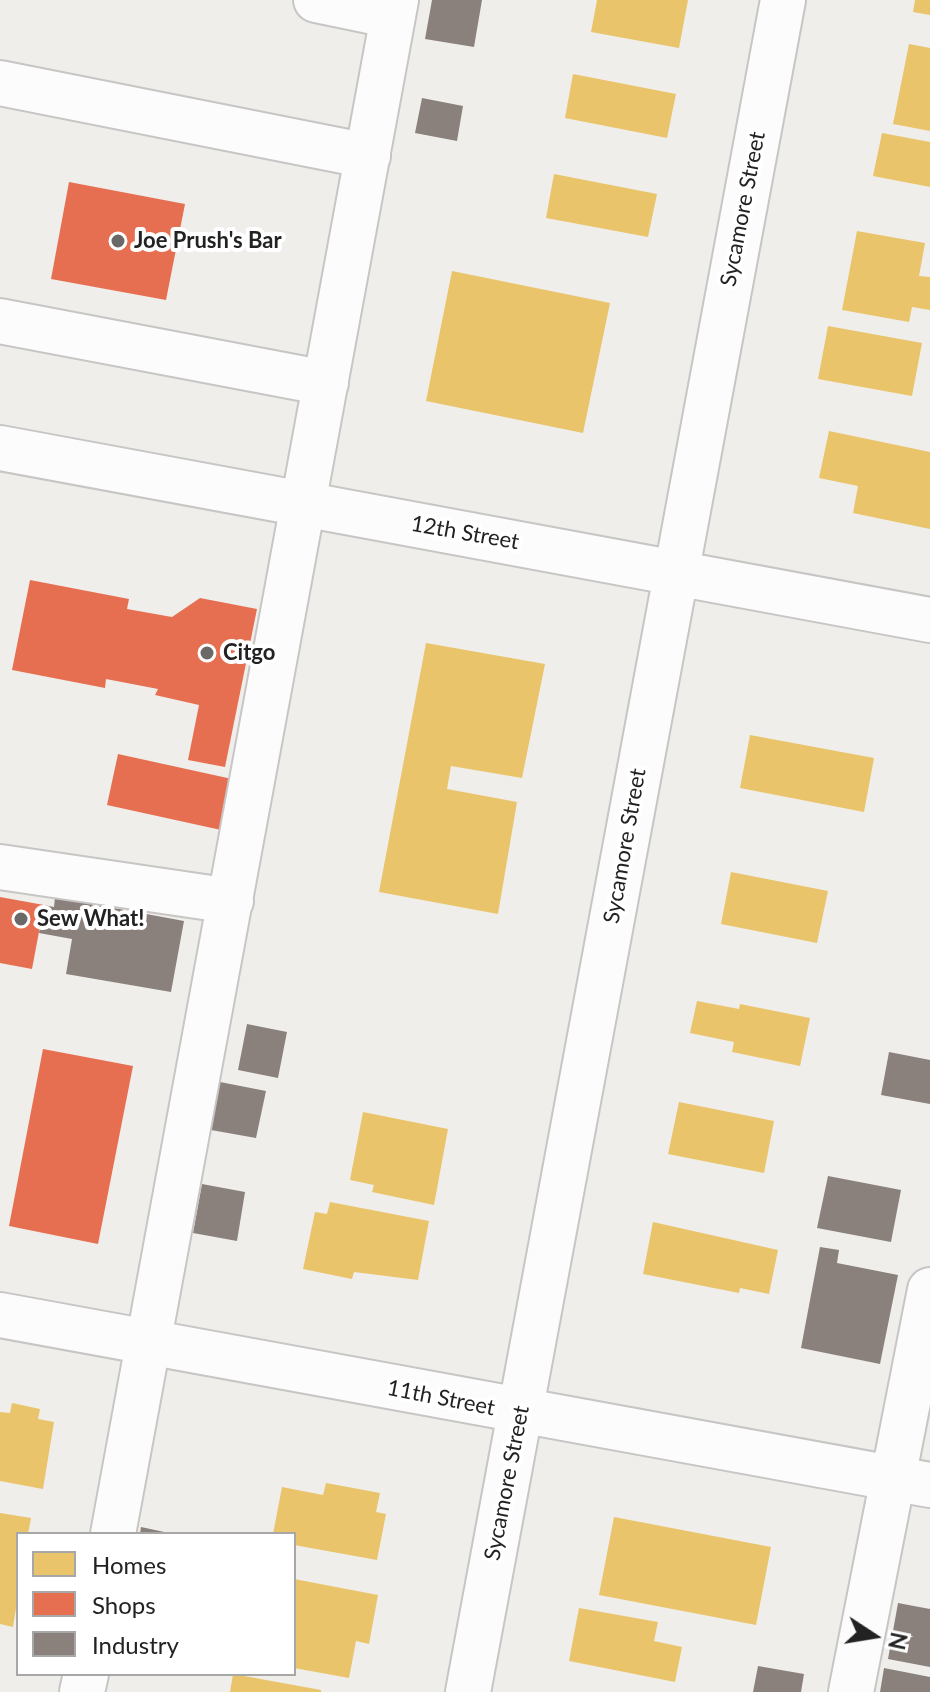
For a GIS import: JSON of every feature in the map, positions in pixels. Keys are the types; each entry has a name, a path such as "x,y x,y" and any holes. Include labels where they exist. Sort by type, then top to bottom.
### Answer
{"street":[{"path":"113,1532 394,8 316,0"},
{"name":"Sycamore Street","path":"468,1692 783,0"},
{"path":"0,83 368,156"},
{"path":"0,321 326,383"},
{"name":"12th Street","path":"0,448 930,620"},
{"path":"0,867 231,901"},
{"path":"851,1692 912,1482 930,1290"},
{"name":"11th Street","path":"0,1315 151,1341 520,1413 912,1482"}],"building: Homes":[{"path":"597,0 688,0 679,48 591,32"},
{"path":"915,0 930,0 930,15 913,12"},
{"path":"909,44 930,48 930,131 893,124"},
{"path":"573,74 676,94 667,138 565,118"},
{"path":"882,133 930,142 930,187 873,176"},
{"path":"554,174 657,194 648,237 546,218"},
{"path":"857,231 925,243 919,276 930,277 930,310 912,307 909,322 842,310"},
{"path":"452,271 610,303 583,433 426,401"},
{"path":"828,326 922,343 912,396 818,379"},
{"path":"829,431 930,452 930,529 853,513 858,486 819,478"},
{"path":"426,643 545,664 522,778 451,766 447,789 517,802 498,914 379,892"},
{"path":"750,735 874,758 864,812 740,788"},
{"path":"731,872 828,891 817,943 721,924"},
{"path":"697,1001 739,1009 740,1004 810,1018 800,1066 732,1052 734,1042 690,1033"},
{"path":"679,1102 774,1121 764,1173 668,1154"},
{"path":"363,1112 448,1129 434,1205 372,1192 374,1185 350,1180"},
{"path":"330,1202 429,1221 418,1280 354,1272 352,1279 303,1269 315,1212 327,1214"},
{"path":"653,1222 778,1250 769,1294 740,1288 739,1293 643,1274"},
{"path":"12,1403 40,1409 38,1419 54,1422 43,1489 0,1481 0,1412 10,1413"},
{"path":"326,1483 380,1493 376,1512 386,1514 377,1560 296,1545 296,1532 273,1532 282,1487 323,1495"},
{"path":"0,1513 31,1518 28,1532 16,1532 16,1608 13,1627 0,1624"},
{"path":"614,1517 771,1547 756,1625 599,1595"},
{"path":"296,1579 378,1595 369,1644 356,1641 349,1678 296,1668"},
{"path":"579,1608 658,1622 654,1641 682,1647 675,1682 569,1661"},
{"path":"233,1676 321,1690 321,1692 230,1692"}],"building: Shops":[{"name":"Joe Prush's Bar","path":"69,182 185,204 166,300 51,279"},
{"path":"30,580 129,599 127,609 172,617 200,598 257,609 225,767 188,760 199,705 155,695 158,689 106,679 105,688 12,670"},
{"path":"118,754 232,779 221,830 107,805"},
{"name":"Sew What!","path":"0,897 44,905 32,969 0,963"},
{"path":"43,1049 133,1066 98,1244 9,1226"}],"building: Industry":[{"path":"432,0 482,0 474,47 425,39"},
{"path":"422,98 463,106 457,141 415,133"},
{"path":"55,897 184,921 171,992 66,974 72,939 39,933 44,905 54,907"},
{"path":"247,1024 287,1032 278,1078 238,1070"},
{"path":"889,1052 930,1060 930,1104 881,1095"},
{"path":"220,1082 266,1091 256,1138 211,1130"},
{"path":"828,1176 901,1190 891,1242 817,1228"},
{"path":"202,1184 245,1192 237,1241 193,1233"},
{"path":"820,1247 839,1250 837,1263 898,1275 880,1364 801,1348"},
{"path":"141,1527 164,1532 140,1532"},
{"path":"898,1603 930,1609 930,1667 888,1659"},
{"path":"758,1666 804,1674 801,1692 753,1692"},
{"path":"884,1668 930,1677 930,1692 880,1692"}],"place":[{"name":"Joe Prush's Bar","path":"118,241"},
{"name":"Citgo","path":"207,653"},
{"name":"Sew What!","path":"21,919"}]}
